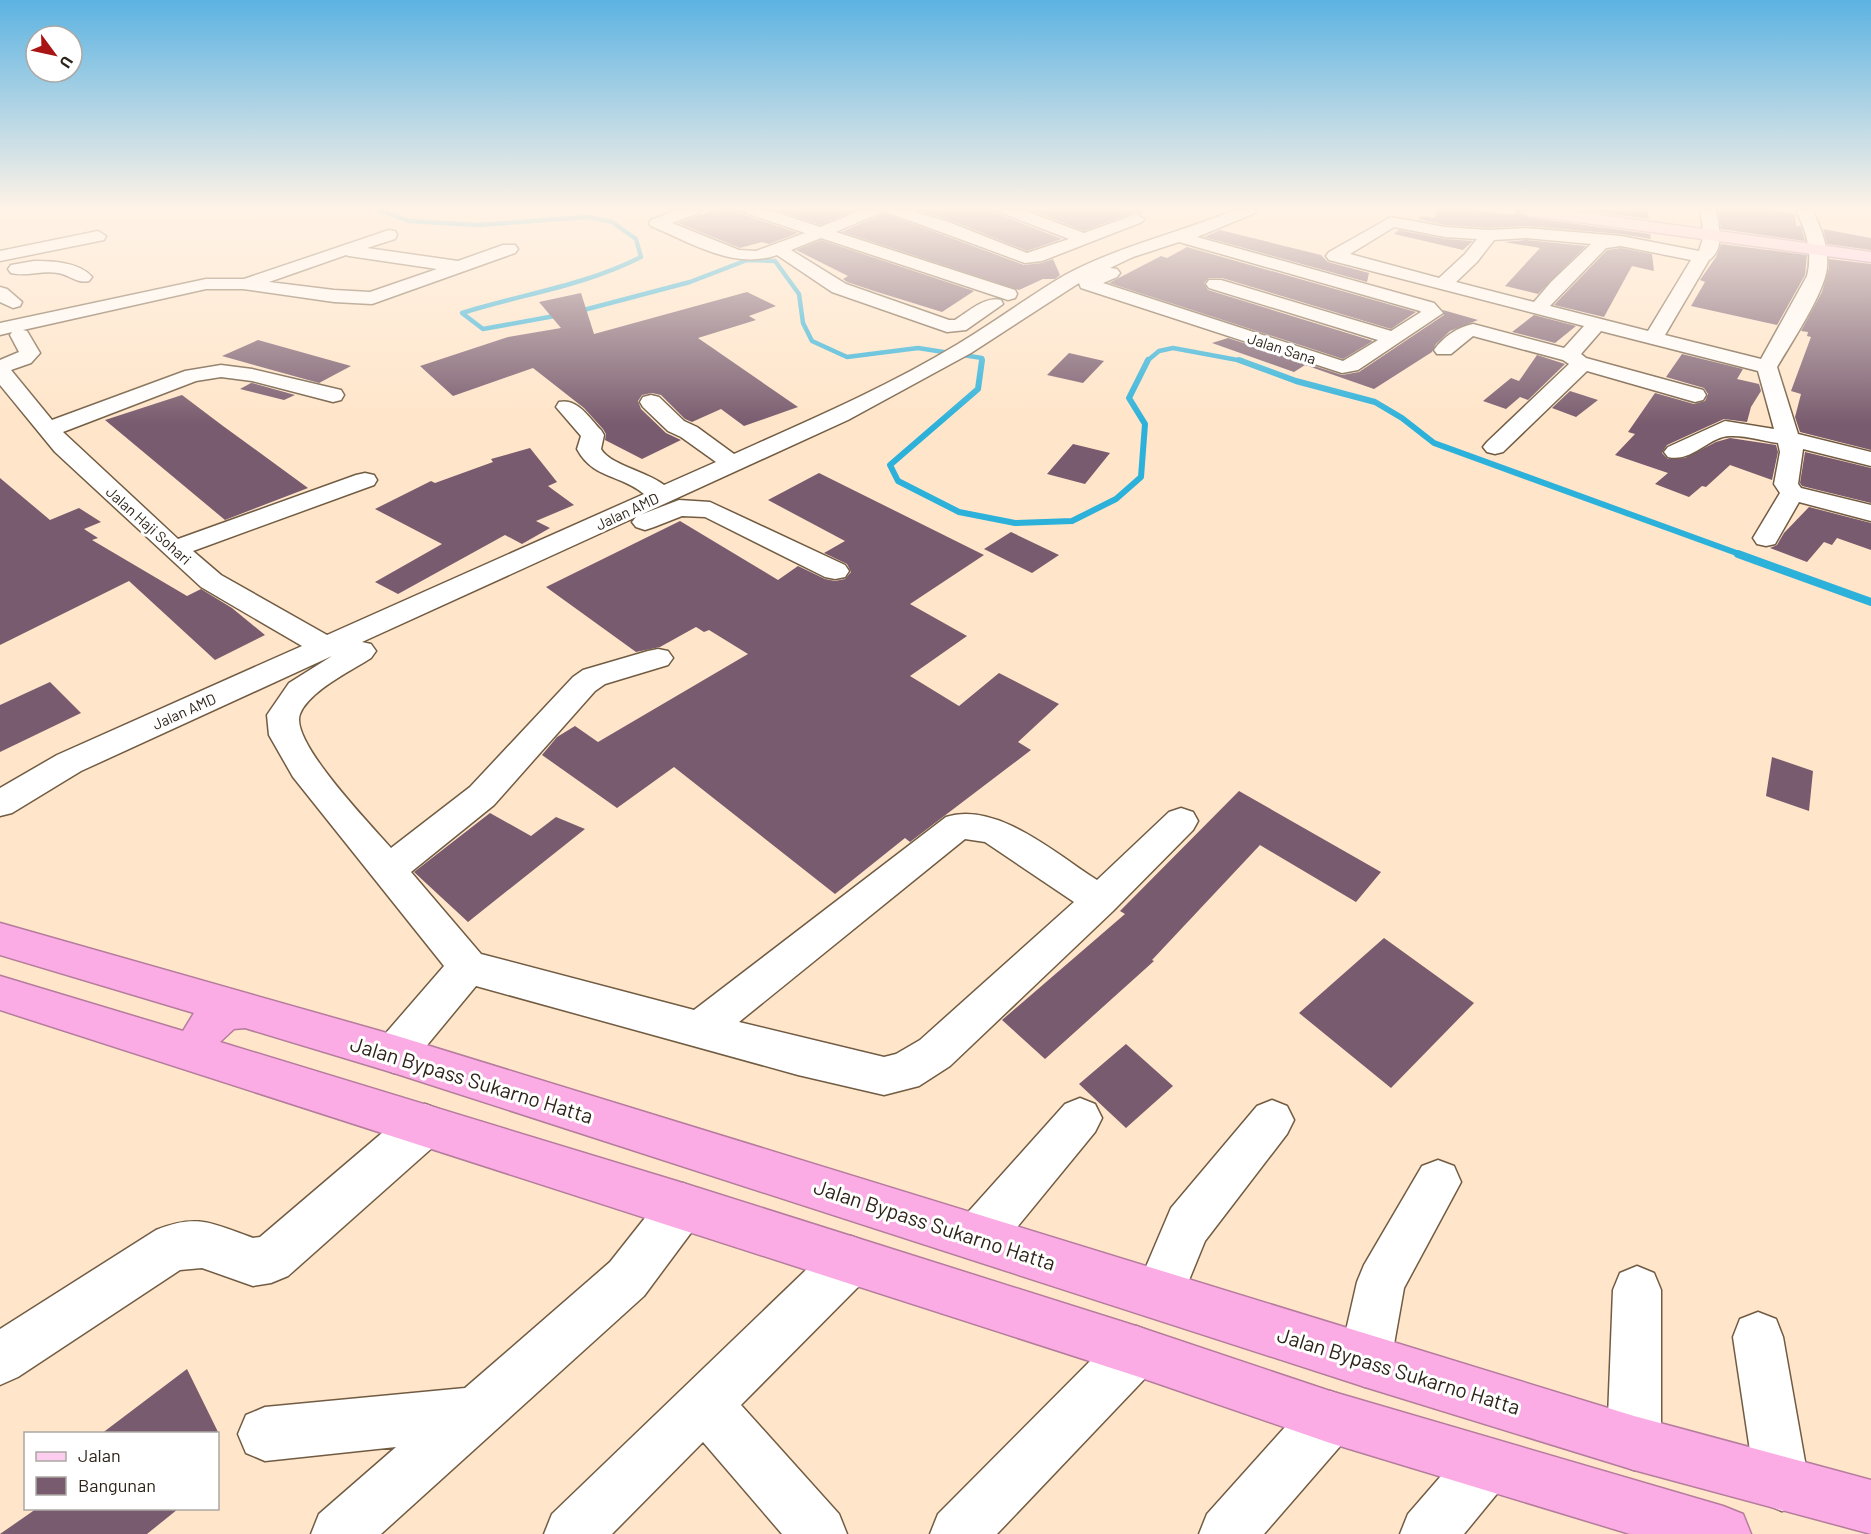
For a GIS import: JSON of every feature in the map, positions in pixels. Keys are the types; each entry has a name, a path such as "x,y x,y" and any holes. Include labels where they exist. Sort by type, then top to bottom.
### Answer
{"highway":[{"name":"Jalan Bypass Sukarno Hatta","path":"0,939 133,980 394,1054 1365,1361 1634,1443 1871,1508"},
{"path":"93,1023 105,1021 129,1008 138,989 133,980"},
{"path":"0,993 683,1206 1136,1351 1330,1417 1723,1534"},
{"path":"204,1056 198,1046 204,1030 213,1020 225,1014 244,1011"}],"street":[{"path":"243,284 250,282"},
{"path":"0,329 206,284 243,284 334,296 372,298 417,282"},
{"path":"829,282 839,288 947,326 959,326 1008,294 972,282"},
{"name":"Jalan AMD","path":"0,804 69,763 840,415 954,355 1067,282"},
{"name":"Jalan Sana","path":"1091,282 1086,284 1342,367 1351,366 1433,314 1432,310 1337,282"},
{"path":"1164,309 1220,282"},
{"path":"1434,282 1767,367"},
{"path":"1538,309 1563,282"},
{"path":"1653,339 1687,282"},
{"path":"1812,282 1767,367 1792,452 1786,484 1792,493 1871,513"},
{"path":"1215,284 1393,338"},
{"path":"1495,447 1579,368 1571,352 1596,325"},
{"path":"1444,350 1467,331 1473,330 1695,395"},
{"path":"0,368 24,359 30,353 20,335"},
{"name":"Jalan Haji Sohari","path":"0,368 63,447 211,581 326,647"},
{"path":"48,430 192,375 221,371 252,375 333,395"},
{"path":"651,402 676,426 689,432 732,463"},
{"path":"567,408 593,435 589,449 596,460 610,470 636,477 661,495"},
{"path":"1676,452 1721,428 1787,438 1871,459"},
{"path":"174,549 365,480"},
{"path":"1766,538 1792,493"},
{"path":"835,571 710,510 680,508 379,641 325,672 300,690 283,714 285,735 305,769 468,967 798,1056 884,1076 904,1072 935,1053 1100,901 1181,821"},
{"path":"388,870 482,796 584,684 594,677 658,658"},
{"path":"701,1028 958,826 981,827 997,833 1100,901"},
{"path":"394,1054 468,967"},
{"path":"978,1237 1080,1118"},
{"path":"1159,1295 1188,1225 1272,1119"},
{"path":"0,1359 173,1247 202,1244 253,1262 271,1259 425,1125"},
{"path":"1365,1361 1381,1282 1438,1182"},
{"path":"339,1534 627,1279 683,1206"},
{"path":"572,1534 851,1260"},
{"path":"1634,1443 1637,1290"},
{"path":"1758,1337 1782,1484"},
{"path":"958,1534 1136,1351"},
{"path":"704,1403 819,1534"},
{"path":"265,1434 476,1413"},
{"path":"1227,1534 1330,1417"},
{"path":"1428,1534 1486,1465"}],"building":[{"path":"847,282 946,282 974,291 942,312"},
{"path":"993,282 1037,282 1019,290"},
{"path":"1205,282 1208,290 1373,341 1343,359 1109,283"},
{"path":"1234,282 1309,282 1416,312 1391,329"},
{"path":"1509,282 1550,282 1538,294 1505,286"},
{"path":"1577,282 1623,282 1604,317 1554,305"},
{"path":"1705,282 1801,282 1777,325 1691,306"},
{"path":"1825,282 1871,282 1871,450 1800,432 1795,417 1801,394 1791,391 1811,337 1807,336 1808,332 1801,331 1822,292"},
{"path":"747,292 776,306 749,316 756,320 698,338 798,407 744,426 721,409 692,422 685,419 661,395 652,393 642,395 638,401 641,409 666,433 681,440 642,459 605,440 606,434 603,429 584,408 533,368 453,396 420,366 508,337 561,328 539,302 581,293 594,334"},
{"path":"1443,310 1478,320 1450,331 1436,344 1432,352 1374,389 1305,365 1294,372 1212,343 1228,338 1342,375 1359,372 1444,315"},
{"path":"1534,315 1576,326 1555,343 1512,332"},
{"path":"258,340 351,366 319,383 222,356"},
{"path":"1069,353 1104,361 1083,383 1047,375"},
{"path":"1682,354 1743,369 1737,379 1759,384 1761,391 1751,407 1747,422 1724,419 1667,445 1662,453 1668,459 1685,458 1716,442 1730,438 1776,445 1778,452 1772,480 1730,465 1706,487 1702,486 1689,497 1655,484 1668,473 1615,455 1635,434 1628,432 1655,393 1694,404 1705,401 1708,394 1704,388 1666,377"},
{"path":"1537,355 1565,364 1528,400 1520,397 1506,409 1483,401 1511,378 1519,381"},
{"path":"251,383 295,395 284,400 240,389"},
{"path":"1570,391 1598,400 1576,417 1552,408"},
{"path":"182,395 308,488 225,520 105,420"},
{"path":"1073,444 1110,453 1085,484 1047,474"},
{"path":"530,448 557,482 548,486 574,505 536,521 550,528 522,544 505,535 398,594 375,582 442,544 375,509 431,481 435,483 493,462 491,459"},
{"path":"1805,452 1871,468 1871,503 1802,486 1800,483"},
{"path":"819,473 984,555 910,604 967,636 910,676 959,706 999,673 1059,704 1018,742 1031,750 910,842 905,838 835,894 674,767 617,808 542,755 557,737 575,726 598,742 748,654 709,630 704,632 696,627 660,647 636,652 546,587 680,521 778,580 798,566 825,579 835,581 845,579 851,572 847,564 824,553 845,541 768,500"},
{"path":"0,478 50,520 79,508 101,522 84,529 98,538 92,540 187,596 201,589 232,608 265,635 215,660 129,581 0,645"},
{"path":"1809,507 1871,523 1871,550 1837,538 1832,545 1824,542 1807,562 1770,548 1777,545 1784,533"},
{"path":"1011,532 1059,555 1032,573 984,549"},
{"path":"50,682 81,713 0,752 0,705"},
{"path":"1772,757 1813,771 1809,811 1766,796"},
{"path":"1239,791 1381,872 1356,902 1260,845 1152,960 1154,961 1045,1059 1002,1020 1125,914 1120,911"},
{"path":"490,813 531,836 556,817 585,829 468,922 414,872"},
{"path":"1384,938 1474,1003 1391,1088 1299,1013"},
{"path":"1126,1044 1173,1086 1126,1128 1079,1084"},
{"path":"187,1369 218,1432 104,1432"},
{"path":"35,1510 177,1510 147,1534 0,1534"}],"waterway":[{"path":"560,315 483,329 462,313 576,282"},
{"path":"576,312 691,282"},
{"path":"790,282 799,294 803,323 812,341 847,357 918,348 982,358 982,360"},
{"path":"1148,360 1159,351 1173,348 1240,361"},
{"path":"982,360 978,389 890,465 898,481 959,512 1015,523 1072,521 1116,499 1141,477 1145,424 1129,398 1148,360"},
{"path":"1240,361 1296,381 1375,402 1402,418 1434,443 1742,555"},
{"path":"1738,554 1871,602"}]}
